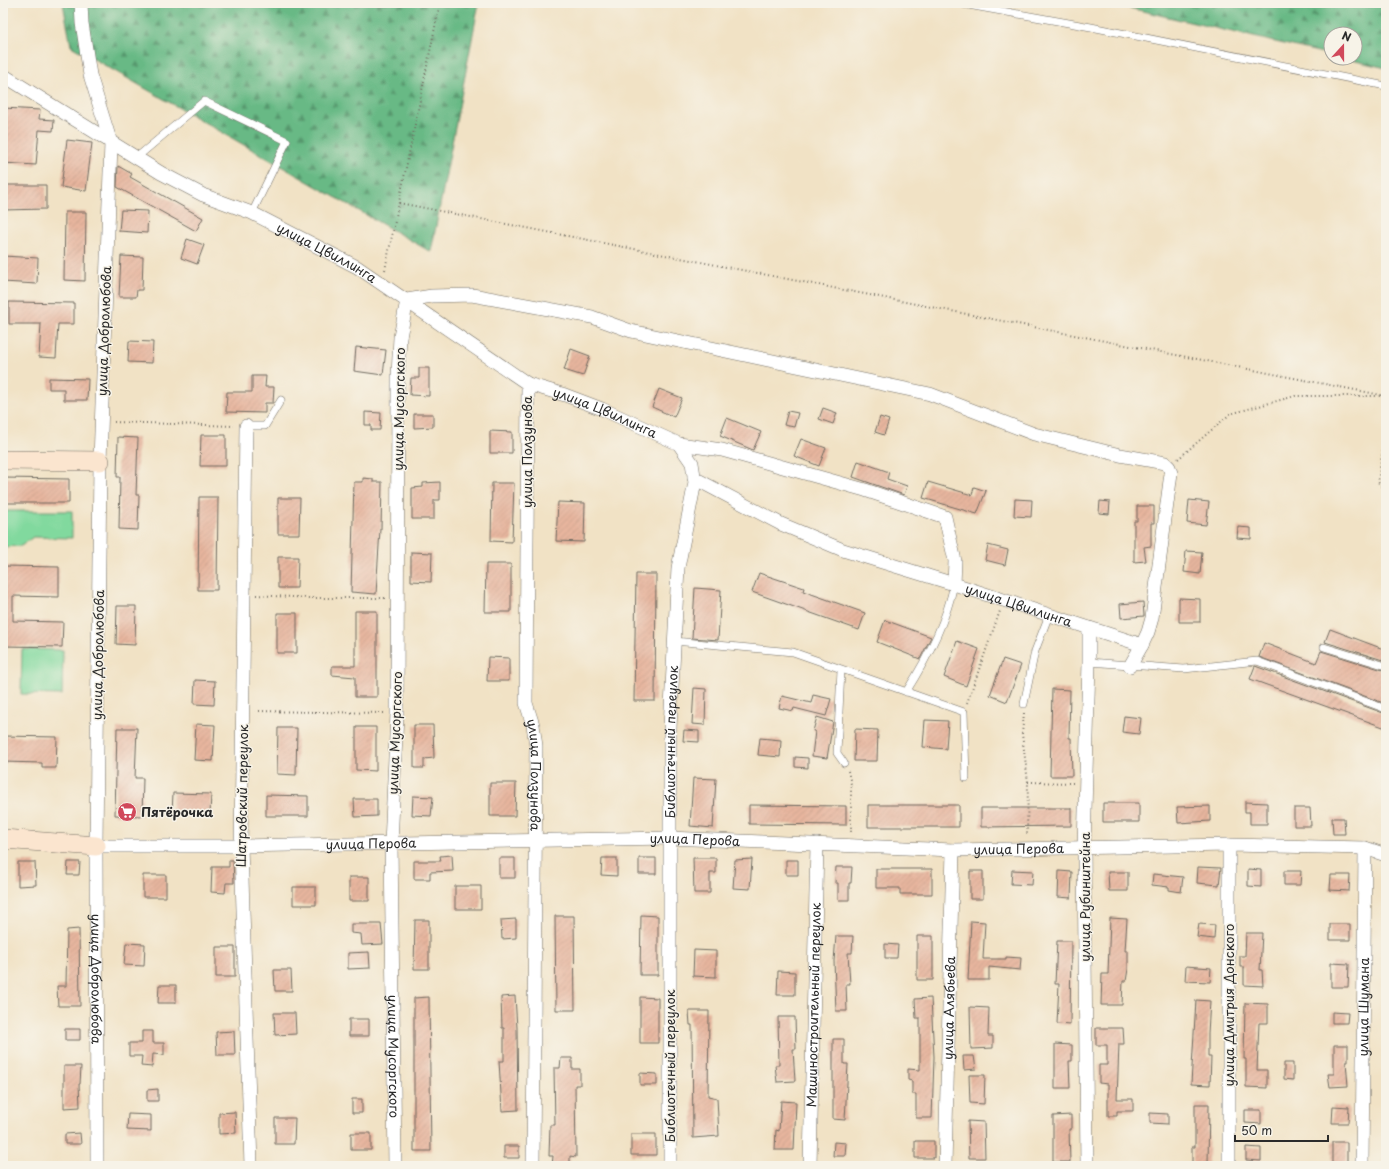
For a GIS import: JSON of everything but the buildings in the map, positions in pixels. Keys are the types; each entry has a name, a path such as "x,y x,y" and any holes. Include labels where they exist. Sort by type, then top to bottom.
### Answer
{"street":[{"name":"улица Добролюбова","path":"81,3 82,23 90,75 111,143 100,461 96,846 97,1166"},
{"name":"улица Цвиллинга","path":"3,75 111,143 203,195 252,213 357,267 528,384 565,395 602,409 679,444 722,450 865,490 945,517 955,561 954,584 1142,645"},
{"path":"407,300 432,296 472,295 592,317 631,331 748,357 788,363 930,394 1034,434 1120,455 1165,463 1169,467 1171,473 1152,618 1148,632 1130,666"},
{"name":"улица Мусоргского","path":"395,1166 391,844 397,714 398,375 400,337 407,300"},
{"name":"улица Ползунова","path":"528,384 526,704 533,725 536,746 533,1166"},
{"name":"Шатровский переулок","path":"246,426 242,595 244,710 241,846 251,1166"},
{"name":"Библиотечный переулок","path":"670,1166 670,728 678,568 695,482 692,463 679,444"},
{"path":"3,460 100,461"},
{"path":"694,478 781,524 843,550 954,584"},
{"name":"улица Рубинштейна","path":"1088,1166 1084,848 1090,662 1089,628"},
{"name":"улица Перова","path":"3,839 96,846 241,846 669,838 953,850 1229,845 1365,848 1386,855"},
{"name":"Машиностроительный переулок","path":"810,1166 817,844"},
{"name":"улица Дмитрия Донского","path":"1229,845 1229,1166"},
{"name":"улица Шумана","path":"1362,1166 1365,848"},
{"name":"улица Алябьева","path":"945,1166 953,850"}],"lane":[{"path":"957,3 1099,29 1386,86"},
{"path":"136,158 204,101 287,140 252,213"},
{"path":"246,426 265,426 281,400"},
{"path":"906,692 928,655 950,606 954,584"},
{"path":"1024,704 1035,651 1049,615"},
{"path":"674,641 792,652 964,712 966,778"},
{"path":"1324,647 1386,666"},
{"path":"1090,662 1184,669 1258,661 1386,709"},
{"path":"842,670 837,753 844,763"}],"path":[{"path":"382,284 440,3"},
{"path":"399,203 1386,396"},
{"path":"1169,467 1230,414 1295,396 1386,396"},
{"path":"101,421 246,426"},
{"path":"1386,427 1378,482 1386,491"},
{"path":"242,595 309,598 397,598"},
{"path":"964,712 1003,600"},
{"path":"1024,704 1022,734 1028,782 1027,849"},
{"path":"244,710 397,714"},
{"path":"844,763 851,784 851,845"},
{"path":"1028,782 1086,784"}],"green space":[{"path":"63,3 479,3 431,252 71,46"},
{"path":"1108,3 1386,3 1386,68 1363,63 1363,26 1323,26 1323,53"},
{"path":"3,511 72,511 72,538 33,537 21,546 3,547"},
{"path":"22,649 63,650 62,695 21,694"}],"place":[{"name":"Пятёрочка","path":"127,812"}]}
